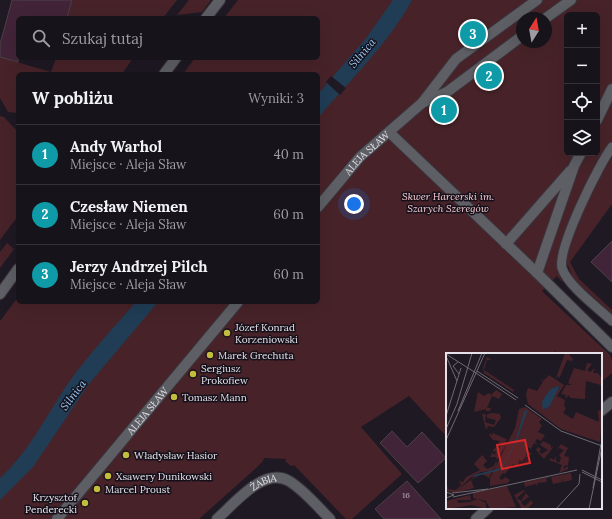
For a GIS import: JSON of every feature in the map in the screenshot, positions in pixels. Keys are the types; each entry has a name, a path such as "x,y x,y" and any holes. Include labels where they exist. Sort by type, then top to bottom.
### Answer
{"street":[{"path":"208,16 220,0"},
{"name":"ALEJA SŁAW","path":"320,206 360,157 422,103 456,60 537,0"},
{"path":"552,14 571,0"},
{"name":"ALEJA SŁAW","path":"422,103 447,92 516,40"},
{"path":"166,72 174,60"},
{"path":"600,114 612,89"},
{"path":"389,132 537,273 612,347"},
{"path":"537,273 574,166 579,156"},
{"path":"506,244 574,166"},
{"path":"0,294 16,272"},
{"name":"ALEJA SŁAW","path":"57,519 236,304"},
{"path":"602,410 612,402"},
{"name":"ŻABIA","path":"218,519 258,483 275,477 284,478 296,486 330,519"},
{"path":"476,519 487,509"}],"lane":[{"path":"612,147 598,168 566,242 562,259 562,268 568,280 612,321"}],"green space":[{"path":"72,0 177,0 165,16 68,16"},
{"path":"189,0 211,0 202,12 177,15"},
{"name":"Skwer Harcerski im. Szarych Szeregów","path":"238,0 612,0 612,204 570,262 579,279 612,310 612,314 573,279 568,265 559,274 563,283 557,276 542,291 610,355 612,361 612,373 602,381 602,353 558,353 555,351 552,353 446,353 446,436 409,396 361,427 402,474 352,519 346,519 294,465 291,466 285,461 286,459 264,458 255,469 199,519 0,519 0,321 16,300 16,304 320,304 320,72 184,72 194,60 320,60 320,16 226,16"},
{"path":"0,57 51,72 16,72 16,113 8,112 0,98"},
{"path":"55,60 132,60 123,72 51,72"},
{"path":"0,116 4,117 16,130 16,219 0,240"},
{"path":"7,243 14,249 0,268 0,252"}],"water":[{"name":"Silnica","path":"393,0 412,0 392,32 320,116 320,92 367,37"},
{"name":"Silnica","path":"134,304 156,304 89,384 33,467 0,500 0,478 11,467 38,432 69,382"}],"pier":[{"path":"331,76 346,88 340,95 326,82"}],"building":[{"path":"12,0 72,0 68,16 16,16 16,60 18,60 18,62 0,57 0,44"},
{"path":"612,241 612,282 591,262"},
{"path":"392,431 407,447 422,432 446,458 418,483 380,443"},
{"path":"407,481 441,519 384,519 375,509"}],"place":[{"name":"Jerzy Andrzej Pilch","path":"473,34"},
{"name":"Czesław Niemen","path":"489,76"},
{"name":"Andy Warhol","path":"444,110"},
{"name":"Józef Konrad Korzeniowski","path":"227,333"},
{"name":"Marek Grechuta","path":"210,355"},
{"name":"Sergiusz Prokofiew","path":"193,374"},
{"name":"Tomasz Mann","path":"174,397"},
{"name":"Władysław Hasior","path":"126,455"},
{"name":"Xsawery Dunikowski","path":"108,476"},
{"name":"Marcel Proust","path":"97,489"},
{"name":"Krzysztof Penderecki","path":"85,503"}]}
